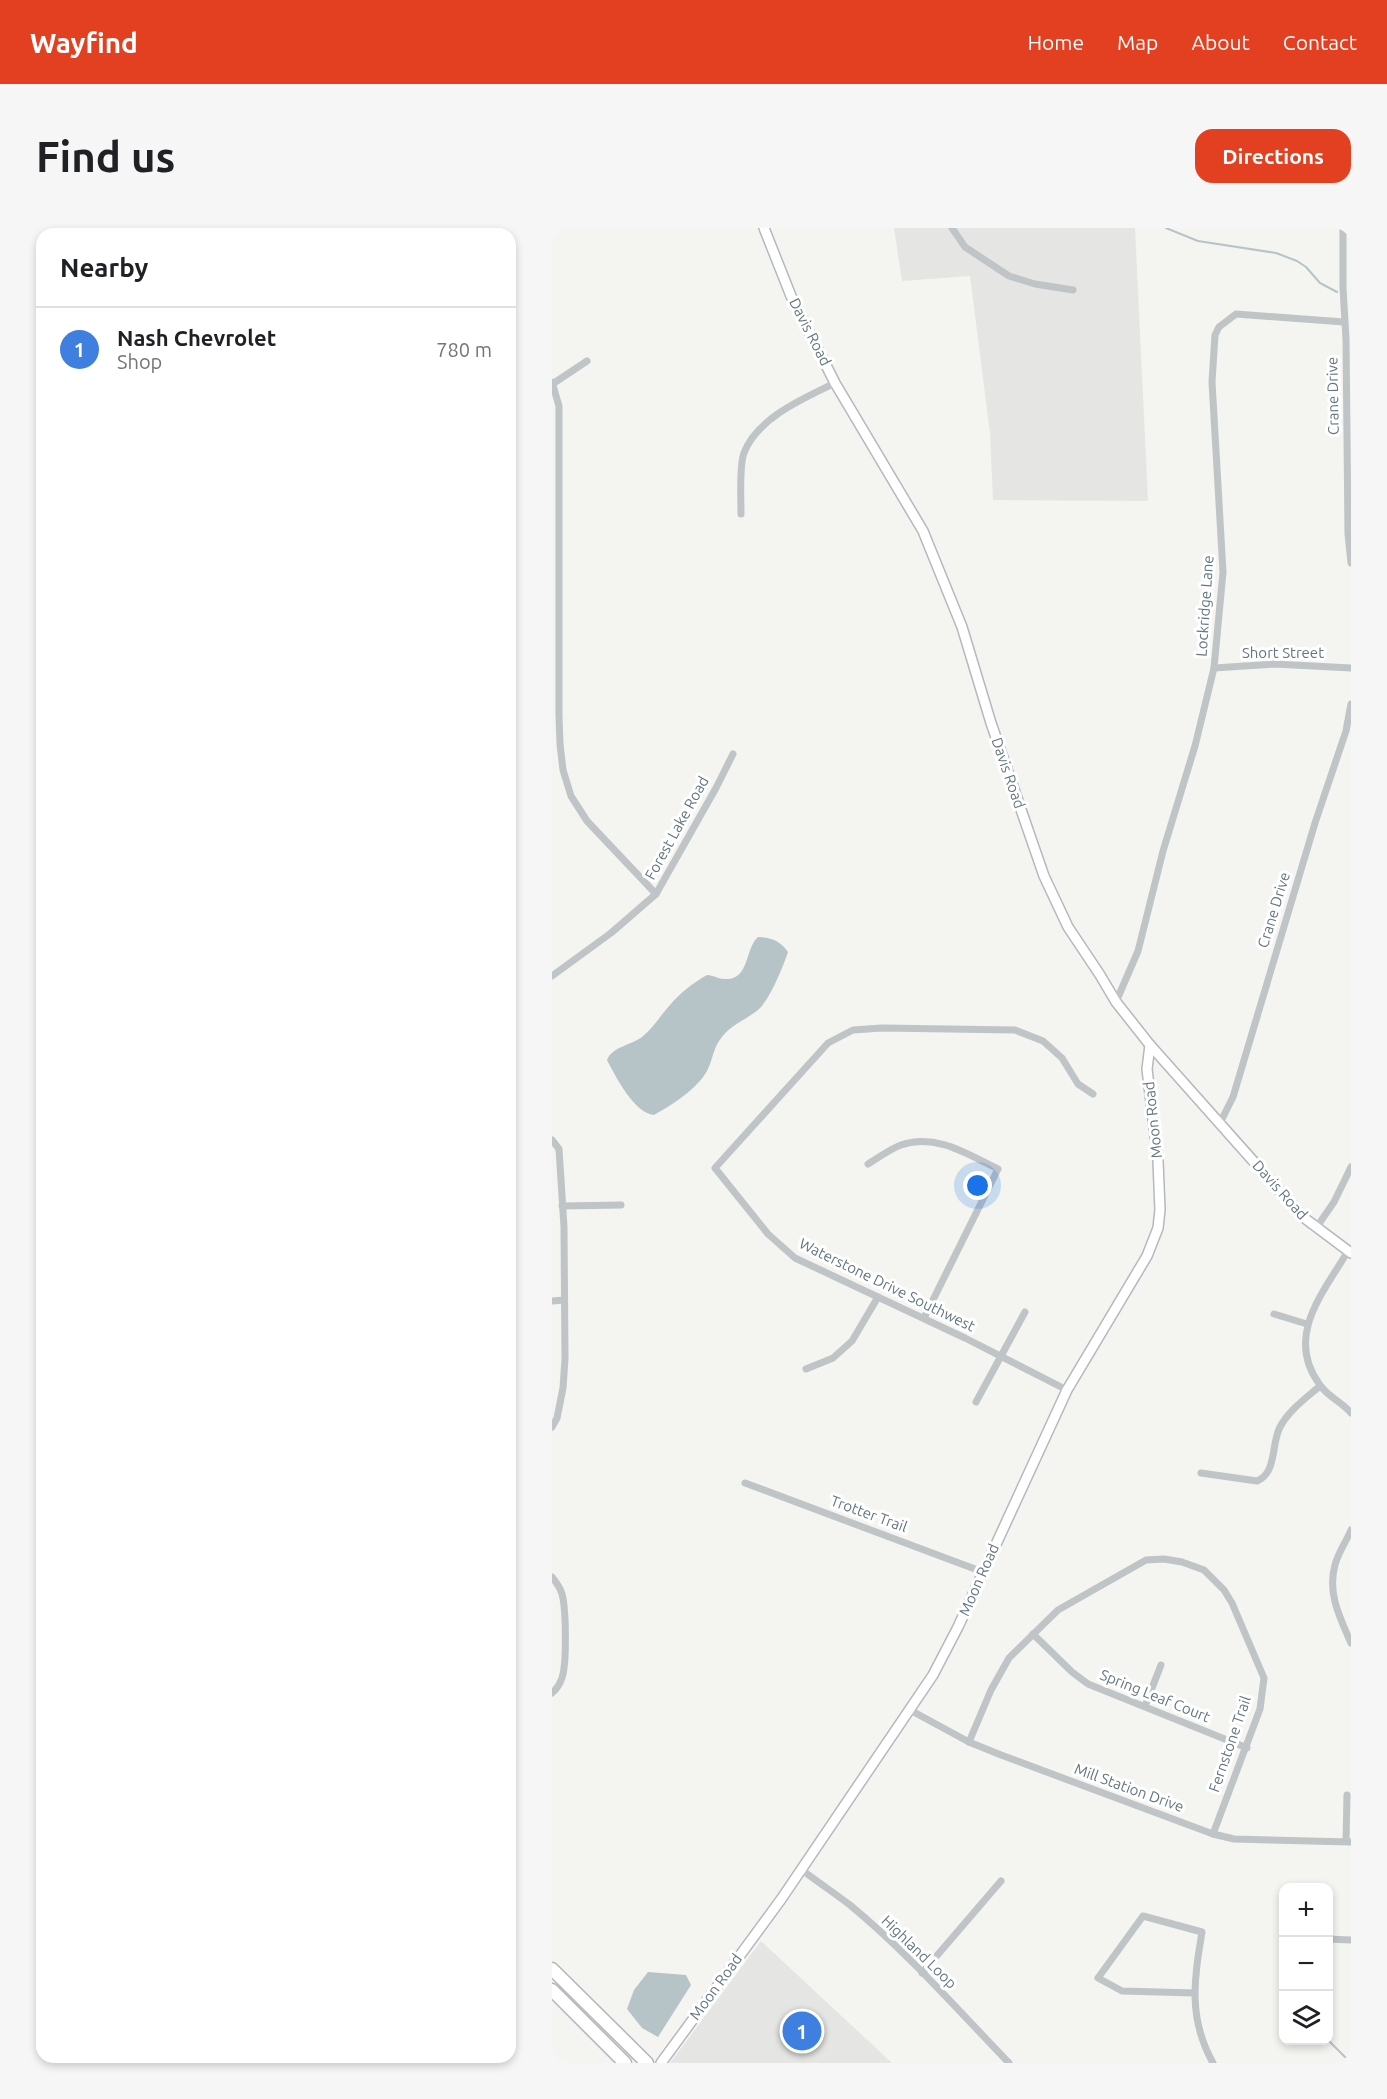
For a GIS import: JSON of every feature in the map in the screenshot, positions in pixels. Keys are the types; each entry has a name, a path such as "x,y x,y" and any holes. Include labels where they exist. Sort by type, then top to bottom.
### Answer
{"highway":[{"path":"552,1969 647,2063"},
{"path":"552,1990 625,2063"}],"street":[{"name":"Davis Road","path":"764,228 791,297 835,383 923,531 962,627 991,723 1044,876 1068,927 1116,1002 1150,1045 1303,1217 1350,1252"},
{"path":"952,228 965,247 1009,276 1035,284 1073,290"},
{"name":"Crane Drive","path":"1343,228 1348,534 1351,563"},
{"name":"Lockridge Lane","path":"1116,1002 1138,951 1163,851 1195,746 1214,668 1223,572 1212,382 1215,335 1219,327 1236,314 1344,322"},
{"path":"587,361 553,382 559,406 559,715 563,770 571,796 586,821 656,894"},
{"path":"741,514 743,455 751,440 783,409 835,383"},
{"name":"Short Street","path":"1214,668 1274,664 1351,668"},
{"name":"Crane Drive","path":"1220,1123 1233,1097 1315,823 1347,731 1351,704"},
{"name":"Forest Lake Road","path":"552,976 611,933 656,894 733,754"},
{"name":"Waterstone Drive Southwest","path":"1067,1390 924,1318 795,1258 768,1234 715,1168 828,1044 853,1030 882,1028 1015,1030 1043,1041 1062,1058 1078,1084 1093,1094"},
{"name":"Moon Road","path":"661,2063 802,1870 933,1675 1067,1390 1147,1256 1158,1228 1160,1197 1147,1069 1150,1045"},
{"path":"552,1140 559,1149 565,1359 563,1388 557,1418 552,1427"},
{"path":"868,1164 900,1145 926,1141 951,1146 998,1169 924,1318"},
{"path":"1316,1228 1334,1202 1351,1167"},
{"path":"562,1206 621,1205"},
{"path":"1350,1252 1316,1304 1307,1324 1305,1350 1308,1366 1320,1386 1351,1413"},
{"path":"806,1369 833,1358 852,1341 878,1297"},
{"path":"552,1301 564,1300"},
{"path":"976,1402 1025,1312"},
{"path":"1274,1314 1307,1324"},
{"path":"1201,1473 1257,1481 1264,1478 1270,1469 1281,1425 1290,1412 1320,1386"},
{"name":"Trotter Trail","path":"744,1482 983,1572"},
{"path":"1351,1530 1335,1566 1332,1591 1336,1608 1351,1643"},
{"name":"Fernstone Trail","path":"969,1742 990,1690 1009,1658 1058,1610 1146,1560 1164,1559 1204,1570 1224,1590 1232,1603 1264,1678 1260,1709 1213,1833"},
{"path":"552,1578 561,1593 564,1605 564,1663 559,1685 552,1693"},
{"name":"Spring Leaf Court","path":"1033,1634 1072,1672 1088,1684 1247,1748"},
{"path":"1145,1706 1161,1665"},
{"name":"Mill Station Drive","path":"910,1710 969,1742 1213,1833 1234,1839 1348,1842"},
{"path":"1347,1795 1348,1842"},
{"name":"Highland Loop","path":"802,1870 850,1905 922,1973 1009,2063"},
{"path":"922,1973 1001,1881"},
{"path":"1195,1993 1122,1991 1098,1978 1143,1916 1202,1932 1195,1974 1195,1993 1195,2015 1207,2053 1213,2063"},
{"path":"1333,1939 1351,1940"}],"shaded area":[{"path":"894,228 1135,228 1148,501 993,500 990,433 970,276 902,281"},
{"path":"758,937 775,941 788,952 780,974 763,1004 722,1037 703,1078 691,1090 654,1115 639,1108 607,1060 609,1056 617,1049 642,1037 678,996 702,978 707,975 725,979 739,975"},
{"path":"761,1941 892,2063 670,2063"},
{"path":"648,1972 686,1975 691,1985 658,2037 642,2028 627,2009 634,1990"}],"waterway":[{"path":"1166,228 1198,241 1276,253 1297,261 1306,267 1320,283 1337,292"},
{"path":"1333,2045 1351,2063"}],"place":[{"name":"Nash Chevrolet","path":"802,2031"}]}
